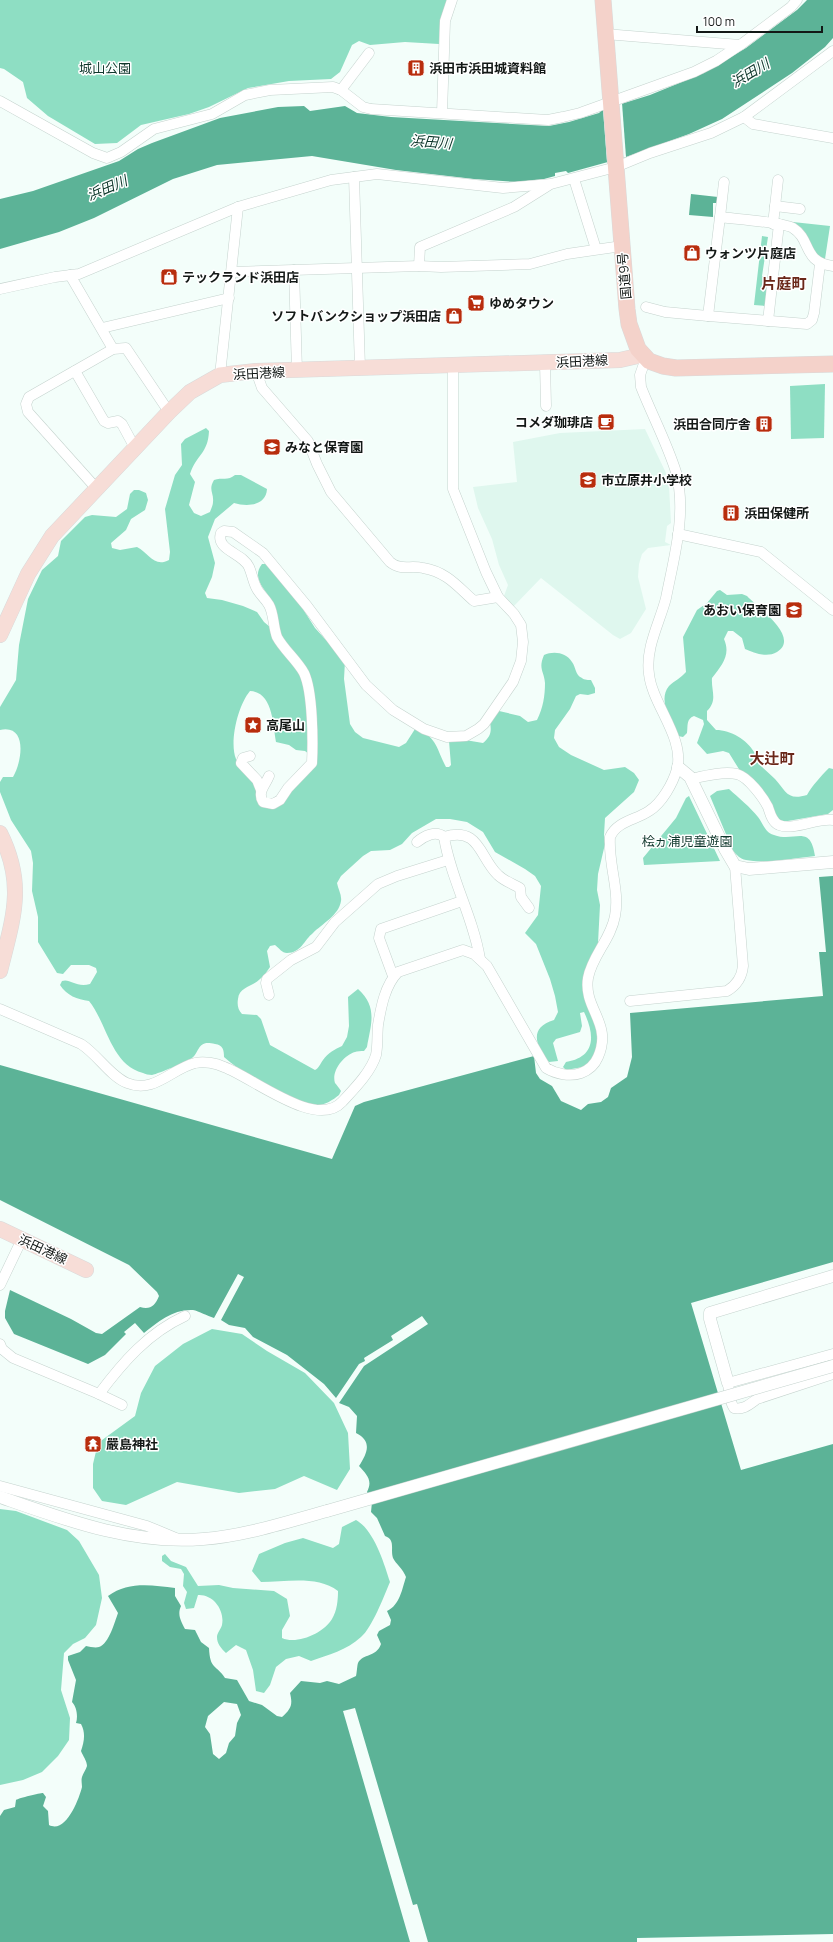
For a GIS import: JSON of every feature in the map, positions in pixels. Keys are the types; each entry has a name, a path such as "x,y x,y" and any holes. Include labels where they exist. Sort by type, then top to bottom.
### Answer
{"highway":[{"name":"国道9号","path":"603,0 610,103 629,324 634,342 644,357"},
{"path":"644,357 656,364 676,368 833,364"}],"main road":[{"name":"浜田港線","path":"0,635 4,616 43,549 61,525 190,392 220,375 256,371 545,363 620,360 644,357"},
{"path":"0,833 12,862 16,881 12,920 0,971"},
{"name":"浜田港線","path":"0,1229 86,1270"}],"street":[{"path":"442,113 445,21 452,0"},
{"path":"0,101 93,153 107,158 127,148 154,129 212,114 253,93 270,90 333,87 341,90 366,108 548,120 580,113 694,72 716,61 791,7 797,0"},
{"path":"605,34 740,44"},
{"path":"0,289 79,274 238,208 331,180 377,174 503,188 551,184 574,179 711,133 744,117 833,51"},
{"path":"341,90 368,53"},
{"path":"744,117 753,124 833,138"},
{"path":"354,177 360,368"},
{"path":"574,179 596,249"},
{"path":"768,321 778,180"},
{"path":"708,316 724,182"},
{"path":"419,266 420,247 514,207 551,184"},
{"path":"775,206 800,209"},
{"path":"220,375 238,208"},
{"path":"720,217 788,226 797,231 810,253 820,264 833,266"},
{"path":"232,272 530,264 567,254 622,246"},
{"path":"646,307 665,312 804,324 810,322 814,314 820,264"},
{"path":"294,270 297,371"},
{"path":"70,275 113,349"},
{"path":"102,328 229,298"},
{"path":"96,488 26,409 29,397 113,349 128,350 169,412"},
{"path":"0,1009 81,1044 93,1051 116,1076 129,1084 142,1086 154,1084 194,1063 206,1062 226,1067 303,1107 317,1111 332,1109 341,1103 374,1061 378,1046 378,1025 386,993 393,976 398,972 456,951 468,951 480,959 486,966 546,1068 556,1073 568,1074 587,1071 596,1061 602,1047 603,1040 601,1024 589,998 588,984 590,972 608,937 615,917 616,901 610,838 612,832 620,825 649,812 658,804 674,779 678,767 678,753 672,732 652,685 649,674 649,657 665,599 678,534 680,508 676,472 641,387 640,376 644,357"},
{"path":"545,363 546,406"},
{"path":"269,776 261,790 260,795 263,802 273,804 280,800 288,788 312,763 312,722 310,701 305,675 278,638 273,627 268,604 256,587 247,563 240,556 222,546 219,538 221,534 228,530 263,553 307,606 366,685 388,706 424,729 447,737 466,736 484,724 514,682 524,650 520,625 514,614 498,597 486,572 453,489 453,366"},
{"path":"75,371 104,421 108,423 118,421 122,424 135,448"},
{"path":"256,371 262,388 308,441 317,464 331,492 390,562 403,568 422,567 450,578 474,601 498,597"},
{"path":"678,534 761,552 833,610"},
{"path":"250,756 242,758 241,763 257,780 261,790"},
{"path":"630,1000 727,991 739,980 743,966 735,866 725,849 691,779 678,767"},
{"path":"691,779 722,774 740,776 762,796 773,820 779,824 795,825 824,818 833,820"},
{"path":"417,842 425,836 433,834 441,834 444,836 462,835 474,840 498,875 520,888 521,898 529,908"},
{"path":"444,836 448,860 477,938 480,959"},
{"path":"269,994 266,983 267,979 291,960 316,947 335,922 378,884 397,876 448,860"},
{"path":"735,866 749,869 833,862"},
{"path":"393,976 379,938 381,929 462,901"},
{"path":"0,1285 22,1239"},
{"path":"833,1276 710,1313 710,1319 734,1408 739,1409 747,1406 757,1399 833,1374"},
{"path":"99,1394 127,1359 144,1341 185,1316"},
{"path":"0,1344 2,1349 13,1358 122,1404"},
{"path":"728,1383 833,1354"},
{"path":"0,1497 76,1523 105,1531 135,1536 179,1540 204,1539 241,1534 327,1511 833,1366"},
{"path":"0,1486 147,1526 179,1540"}],"shaded area":[{"path":"645,429 666,473 669,486 671,523 667,526 665,542 671,545 648,548 642,554 639,564 638,577 646,609 631,633 620,639 613,635 541,578 513,607 504,596 508,585 499,565 492,539 478,508 473,487 517,482 513,442 560,433"}],"green space":[{"name":"城山公園","path":"0,0 448,0 442,16 439,44 405,42 370,45 359,41 352,45 340,72 331,79 289,81 248,88 209,107 189,114 141,125 117,143 95,144 48,116 27,98 23,82 4,69 0,68"},
{"path":"793,222 830,226 825,259 820,259"},
{"path":"762,236 768,237 762,276 769,278 766,306 754,305"},
{"path":"825,384 824,438 791,439 790,386"},
{"path":"206,428 209,431 204,450 195,462 190,474 195,482 189,505 194,513 201,516 210,512 213,503 211,486 214,480 241,475 267,489 266,495 260,502 250,505 234,503 215,519 208,537 215,563 212,577 205,593 207,598 222,600 257,612 264,622 270,627 272,601 258,579 259,569 262,564 268,564 296,598 315,628 345,661 344,679 350,724 355,732 363,738 399,747 406,743 415,729 428,735 432,739 438,748 446,767 449,767 451,765 449,741 465,740 483,743 490,734 490,723 499,711 520,716 528,722 537,720 545,693 545,683 541,667 544,655 551,653 563,654 572,662 580,677 591,680 595,688 595,693 588,695 580,694 576,696 570,709 555,730 554,738 559,747 571,755 604,770 625,767 634,773 639,780 634,792 605,818 605,844 598,874 597,890 600,905 598,943 587,970 598,1043 595,1055 590,1062 583,1067 566,1070 563,1067 566,1062 576,1059 588,1050 591,1037 588,1021 584,1012 580,1013 582,1026 580,1032 556,1039 553,1043 558,1061 549,1062 538,1044 537,1038 540,1028 546,1023 554,1020 558,1012 550,979 536,944 525,933 538,915 541,886 535,876 495,852 483,832 467,822 450,819 436,819 412,833 402,844 390,850 371,851 363,856 341,876 337,883 341,901 340,906 334,915 310,936 296,951 285,953 275,945 270,946 267,951 270,967 257,982 243,990 239,995 238,1007 240,1011 242,1014 257,1015 261,1019 270,1045 315,1070 327,1055 342,1046 347,1037 349,1026 348,997 358,989 364,996 371,1009 372,1016 367,1047 364,1051 357,1051 347,1056 339,1064 334,1078 335,1083 341,1091 339,1095 326,1103 320,1105 306,1104 281,1094 255,1080 232,1064 224,1057 223,1050 220,1045 209,1043 202,1045 192,1058 156,1074 147,1074 132,1069 117,1053 101,1020 89,1001 73,996 66,992 60,985 62,981 65,980 81,985 90,984 97,972 96,968 89,965 71,965 63,974 57,973 38,942 38,917 32,891 33,863 31,851 11,820 0,792 0,782 3,777 13,777 19,762 19,738 15,733 9,730 0,730 0,707 16,680 19,645 28,599 42,570 58,556 61,541 85,517 92,515 116,517 127,509 130,494 134,490 139,490 146,493 148,500 145,510 131,519 126,530 111,543 112,548 120,550 137,547 155,561 164,562 169,560 170,552 165,509 175,475 182,465 181,444 185,439","holes":["250,691 258,693 268,703 273,719 276,742 289,745 296,750 305,751 309,754 308,770 266,807 257,799 258,786 236,759 234,752 234,734 238,714"]},
{"path":"720,590 727,595 742,594 747,596 775,622 784,638 783,646 777,652 765,655 745,649 742,638 733,631 728,631 724,639 726,645 726,655 719,669 712,678 713,699 707,711 707,720 716,730 722,730 733,734 743,740 755,754 759,764 791,796 800,797 807,795 811,788 829,768 833,769 833,810 828,814 782,822 774,816 742,774 729,753 723,751 707,754 697,743 704,724 703,720 694,716 691,717 688,723 687,733 683,737 678,736 669,718 664,698 666,692 669,686 686,672 683,637 697,610 707,603 717,591"},
{"name":"桧ヵ浦児童遊園","path":"729,789 755,813 768,832 782,837 805,837 813,846 815,856 762,861 746,860 739,857 733,851 710,796 717,791"},
{"name":"桧ヵ浦児童遊園","path":"689,796 720,861 644,865 643,858 676,818 686,798"},
{"path":"212,1329 242,1334 267,1351 305,1373 334,1403 348,1433 350,1469 337,1490 304,1476 275,1489 239,1493 177,1482 126,1505 102,1501 93,1488 93,1464 98,1443 135,1416 141,1393 155,1366 183,1344"},
{"path":"0,1509 16,1511 67,1530 79,1541 99,1575 102,1598 96,1625 85,1638 73,1644 64,1653 61,1690 70,1718 69,1740 58,1756 42,1772 23,1780 0,1785"},
{"path":"356,1520 368,1531 378,1548 390,1582 369,1627 356,1642 337,1652 311,1661 299,1656 286,1659 276,1667 270,1685 264,1693 256,1691 253,1670 246,1650 236,1645 226,1653 221,1648 217,1636 222,1625 222,1614 217,1604 208,1597 198,1595 194,1608 186,1609 184,1603 187,1592 183,1586 184,1574 181,1569 170,1567 162,1561 162,1556 165,1554 171,1561 186,1567 198,1586 219,1585 233,1588 274,1591 287,1599 290,1616 282,1630 282,1638 288,1640 302,1639 323,1629 332,1619 337,1605 338,1591 330,1586 311,1581 261,1582 252,1571 259,1554 285,1543 303,1538 333,1548 339,1544 342,1527"}],"water":[{"name":"浜田川","path":"807,0 833,0 833,38 825,47 792,73 722,119 689,134 626,157 568,173 566,171 555,173 555,176 544,179 516,182 396,170 312,156 217,165 173,179 94,218 59,232 0,249 0,199 33,191 119,161 138,149 152,143 220,118 278,107 304,106 310,111 345,106 357,113 391,117 549,126 569,122 650,95 704,73 746,48 797,10"},
{"path":"691,194 718,197 717,203 713,203 713,217 689,215"},
{"path":"833,876 833,1262 691,1303 741,1470 833,1444 833,1934 637,1938 637,1942 428,1942 417,1904 413,1905 355,1708 343,1711 410,1942 0,1942 0,1816 4,1810 15,1807 16,1800 41,1793 43,1793 46,1797 43,1806 48,1811 49,1825 61,1825 75,1807 82,1787 82,1777 87,1766 86,1760 81,1751 84,1741 84,1731 81,1724 76,1723 77,1712 72,1702 76,1680 68,1660 68,1656 80,1652 86,1646 98,1647 106,1642 118,1613 108,1596 124,1588 140,1585 175,1588 175,1596 181,1606 179,1615 185,1629 195,1630 201,1642 209,1648 211,1660 214,1666 225,1678 237,1680 249,1701 262,1705 277,1716 282,1717 290,1706 290,1693 301,1681 320,1683 327,1681 339,1684 356,1676 358,1663 360,1660 373,1654 379,1648 381,1644 377,1635 379,1631 390,1625 391,1620 387,1611 398,1601 406,1577 393,1558 392,1542 385,1536 377,1518 371,1512 372,1502 367,1492 369,1488 369,1481 367,1475 359,1466 365,1456 367,1447 361,1436 356,1433 357,1416 349,1407 339,1403 364,1366 428,1324 422,1316 391,1336 393,1340 364,1358 365,1361 359,1364 336,1398 324,1384 287,1355 253,1337 245,1328 229,1325 221,1320 244,1277 238,1274 214,1318 198,1311 186,1310 166,1317 144,1333 135,1323 124,1332 126,1334 105,1355 88,1364 14,1334 5,1318 5,1311 10,1290 71,1319 96,1333 102,1334 140,1307 147,1308 152,1306 159,1296 157,1292 129,1265 0,1200 0,1065 332,1159 355,1106 364,1102 534,1056 536,1073 540,1079 552,1086 561,1101 581,1110 588,1104 601,1102 608,1097 611,1088 627,1077 632,1057 630,1013 823,996 819,952 826,952 819,877","holes":["224,1702 237,1704 241,1715 237,1723 235,1736 229,1743 226,1753 219,1759 213,1754 210,1734 205,1727 208,1716"]}],"pier":[{"path":"622,103 626,157 607,162 603,109"},
{"path":"833,1935 639,1940 638,1942 638,1939"}],"place":[{"name":"浜田市浜田城資料館","path":"416,68"},
{"name":"ウォンツ片庭店","path":"692,253"},
{"name":"テックランド浜田店","path":"169,277"},
{"name":"ゆめタウン","path":"476,303"},
{"name":"ソフトバンクショップ浜田店","path":"454,316"},
{"name":"コメダ珈琲店","path":"606,422"},
{"name":"浜田合同庁舎","path":"764,424"},
{"name":"みなと保育園","path":"272,447"},
{"name":"市立原井小学校","path":"588,480"},
{"name":"浜田保健所","path":"731,513"},
{"name":"あおい保育園","path":"794,610"},
{"name":"高尾山","path":"253,725"},
{"name":"嚴島神社","path":"93,1444"}],"district":[{"name":"片庭町","path":"784,284"},
{"name":"大辻町","path":"772,759"}]}
